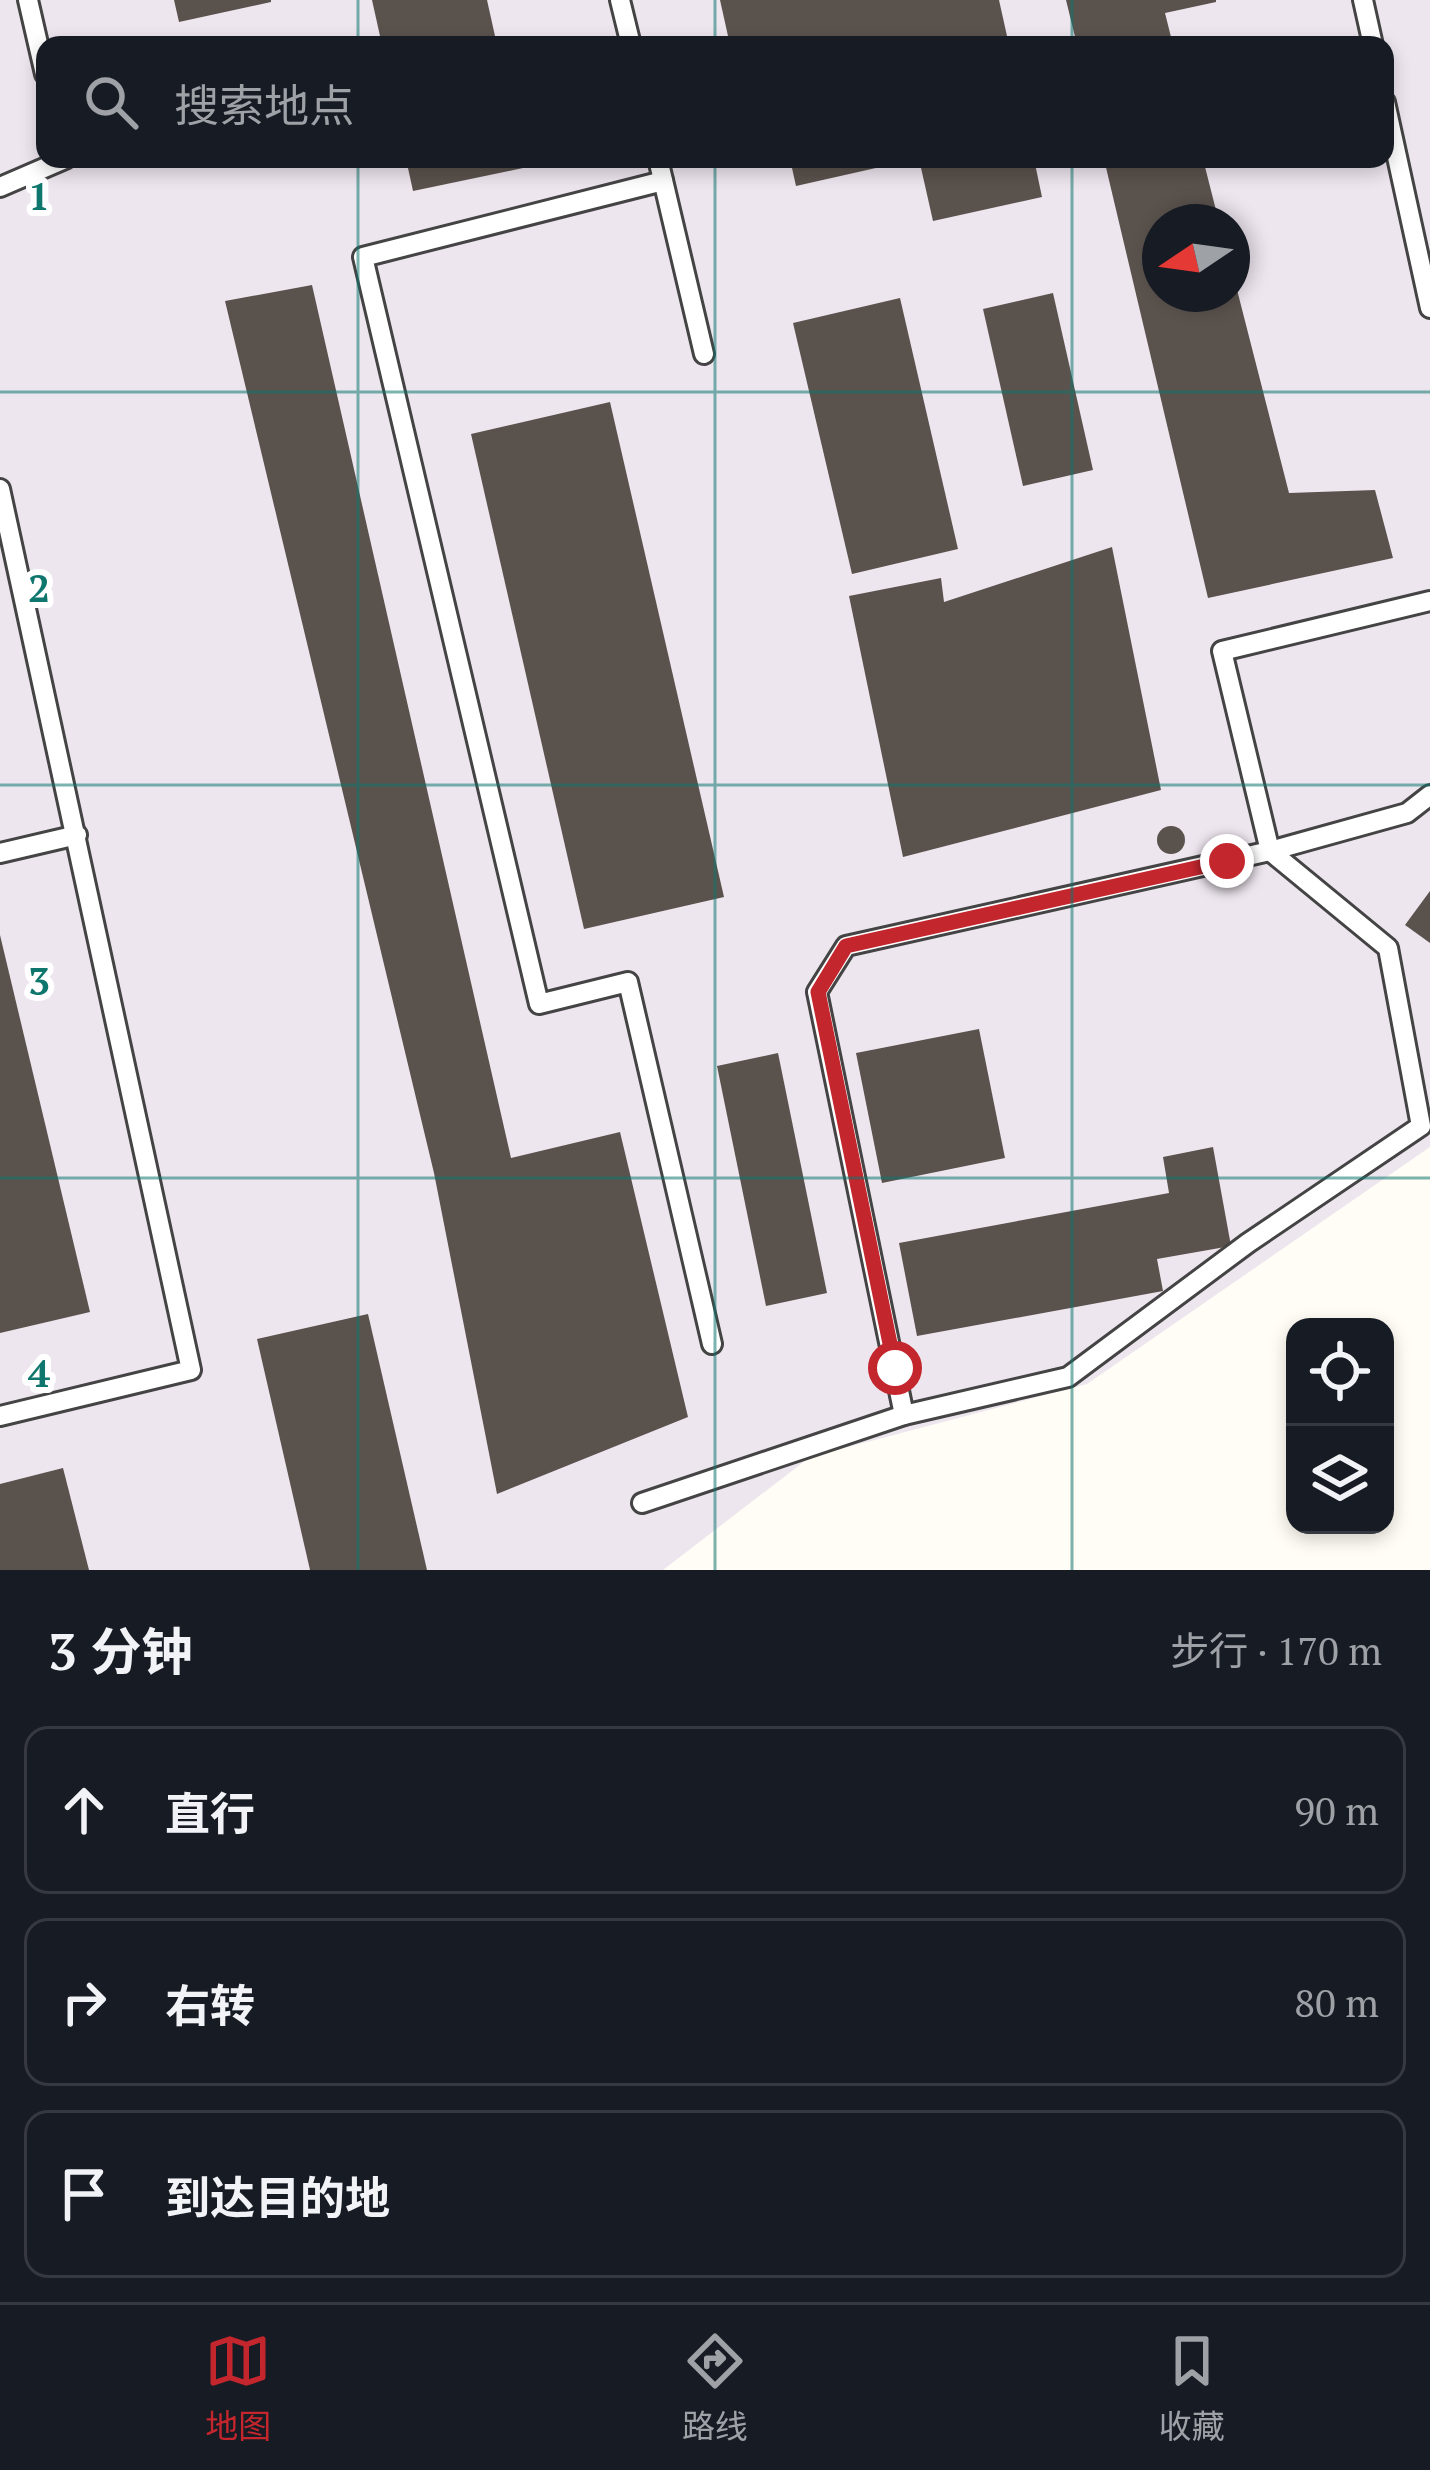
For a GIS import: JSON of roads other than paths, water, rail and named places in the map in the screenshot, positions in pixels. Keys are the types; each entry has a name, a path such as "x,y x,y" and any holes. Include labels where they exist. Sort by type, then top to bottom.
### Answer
{"lane":[{"path":"28,0 36,36"},
{"path":"620,0 629,36"},
{"path":"1363,0 1370,36"},
{"path":"1394,143 1430,308"},
{"path":"0,187 43,168"},
{"path":"660,168 704,354"},
{"path":"663,181 363,257 538,1004 628,982 712,1344"},
{"path":"0,489 191,1370 0,1416"},
{"path":"642,1503 904,1415 1068,1377 1247,1244 1421,1126 1388,948 1270,851 1222,651 1430,601"},
{"path":"904,1415 818,992 846,946 1270,851 1407,813 1430,795"},
{"path":"0,853 76,835"}]}
